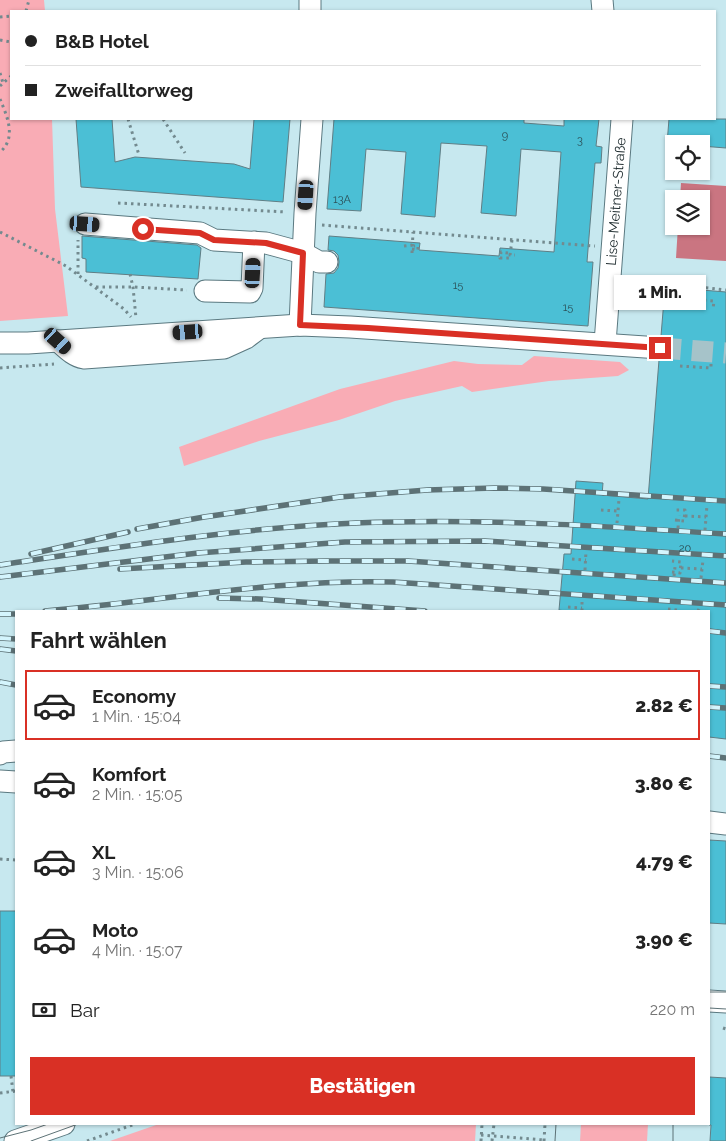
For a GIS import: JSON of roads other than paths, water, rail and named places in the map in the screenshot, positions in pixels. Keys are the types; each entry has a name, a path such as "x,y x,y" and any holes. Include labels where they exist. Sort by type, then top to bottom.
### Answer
{"street":[{"path":"300,325 312,120"},
{"name":"Lise-Meitner-Straße","path":"605,343 622,120"},
{"path":"85,224 200,233 214,240 266,243 303,253 319,262 327,262"},
{"path":"205,291 250,292 252,288 254,242"},
{"path":"0,343 28,343 300,325 660,348"},
{"path":"0,351 28,343"},
{"path":"0,754 15,751"},
{"path":"0,781 15,782"},
{"path":"710,822 726,824"},
{"path":"710,1001 726,1002"},
{"path":"16,1141 61,1125"}],"tunnel":[{"path":"660,348 726,353"}],"tram line":[{"path":"710,992 726,992"},
{"path":"710,1008 726,1009"},
{"path":"0,1138 45,1125"},
{"path":"31,1141 75,1125"},
{"path":"555,1141 556,1125"},
{"path":"673,1125 673,1141"}],"railway":[{"path":"137,529 340,497 427,490 543,489 726,501"},
{"path":"0,565 222,534 356,523 495,522 726,534"},
{"path":"31,554 128,532"},
{"path":"0,577 198,553 345,542 485,541 726,556"},
{"path":"120,569 246,562 408,561 726,583"},
{"path":"56,610 262,587 349,582 393,582 726,605"},
{"path":"219,598 260,599 411,610"},
{"path":"0,614 15,614"},
{"path":"710,631 726,633"},
{"path":"0,638 15,639"},
{"path":"0,649 15,651"},
{"path":"0,682 15,685"},
{"path":"710,686 726,687"},
{"path":"710,707 726,708"},
{"path":"710,756 726,758"}]}
